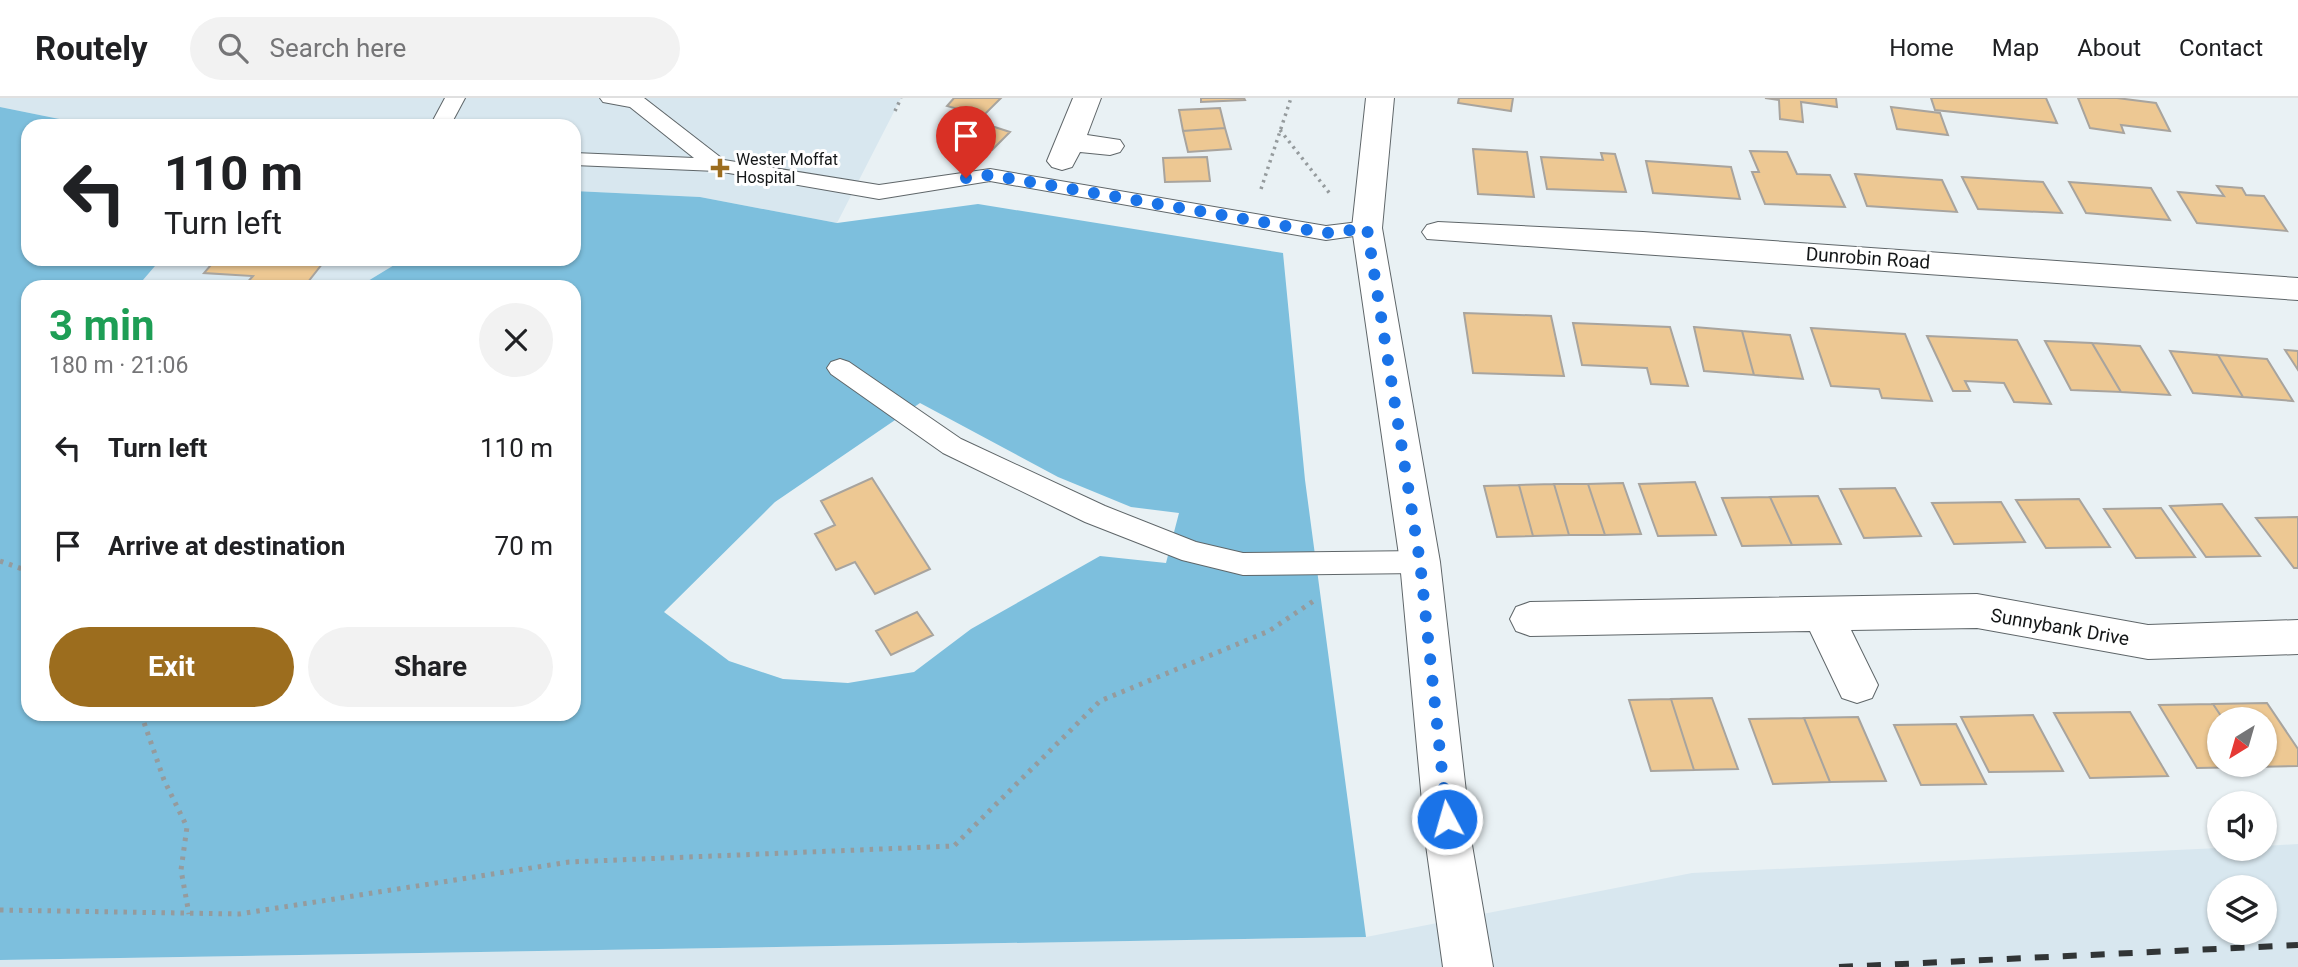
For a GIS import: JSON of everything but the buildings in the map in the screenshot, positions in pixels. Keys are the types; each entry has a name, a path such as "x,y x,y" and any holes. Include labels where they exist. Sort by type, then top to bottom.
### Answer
{"street":[{"path":"1087,98 1066,152 1110,146"},
{"path":"1380,98 1367,228 1420,562 1450,845 1468,967"},
{"name":"Dunrobin Road","path":"1438,232 1643,242 2298,289"},
{"name":"Sunnybank Drive","path":"1530,618 1977,611 2148,642 2298,638"},
{"path":"1823,614 1857,685"}],"lane":[{"path":"444,119 455,98"},
{"path":"611,98 636,102 716,165"},
{"path":"581,159 716,165 879,192 990,175 1326,233 1367,228"},
{"path":"840,368 953,446 1095,514 1192,552 1243,564 1420,562"}],"path":[{"path":"895,111 901,98"},
{"path":"1252,220 1290,98"},
{"path":"1280,130 1334,198"},
{"path":"0,561 21,568"},
{"path":"0,910 239,914 569,862 954,846 1100,701 1269,631 1374,561"},
{"path":"143,721 164,780 187,827 181,870 189,914"}],"shaded area":[{"name":"Wester Moffat Hospital","path":"0,98 901,98 837,223 700,197 581,191 581,119 59,119 0,107"},
{"path":"0,107 59,119 21,119 21,266 155,266 143,280 21,280 21,721 581,721 581,280 370,280 392,266 581,266 581,191 700,197 837,223 978,204 1283,253 1305,480 1366,937 0,960","holes":["920,403 1058,477 1131,507 1179,513 1166,563 1100,556 971,629 914,672 848,683 783,679 729,661 664,612 775,502"]},
{"path":"155,266 392,266 370,280 143,280"},
{"path":"2298,844 2298,967 0,967 0,960 1366,937 1692,873 2207,849 2207,861 2277,861 2277,845"}],"railway":[{"path":"1839,967 2298,945"}],"place":[{"name":"Wester Moffat Hospital","path":"720,168"}],"route":[{"path":"966,178 990,175 1326,233 1367,228 1420,562 1447,819"}]}
